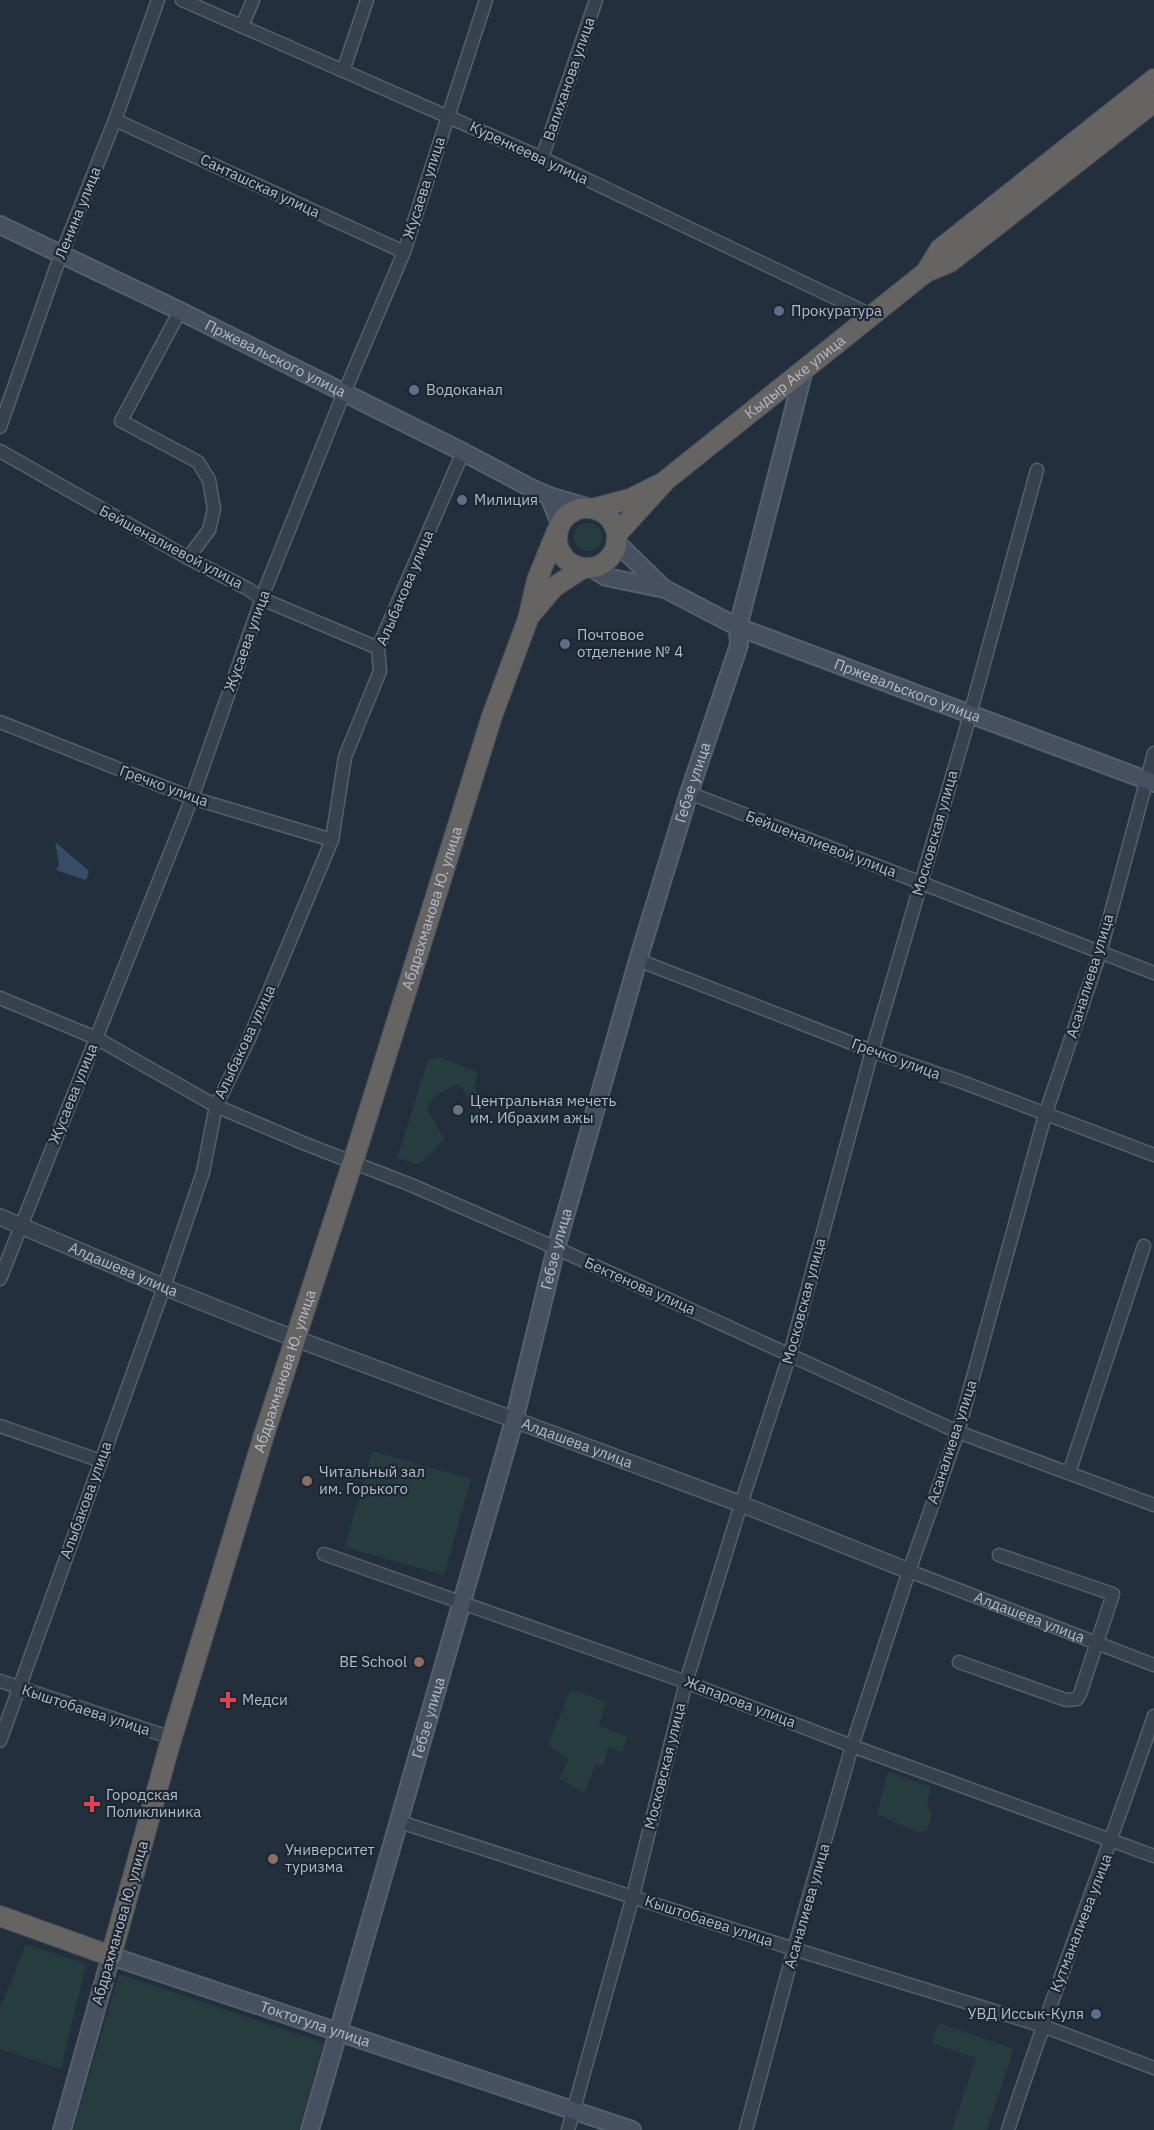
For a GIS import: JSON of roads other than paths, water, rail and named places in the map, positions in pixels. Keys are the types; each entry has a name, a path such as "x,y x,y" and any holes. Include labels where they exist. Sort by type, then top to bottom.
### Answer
{"highway":[{"name":"Кыдыр Аке улица","path":"926,272 940,249 1154,79"},
{"name":"Кыдыр Аке улица","path":"592,508 630,499 665,481 926,272 950,262 1154,102"},
{"name":"Кыдыр Аке улица","path":"617,539 665,481"},
{"path":"592,508 610,518 617,539 609,559 601,565 588,568 574,565 561,554 558,547 558,527 570,512 592,508"},
{"name":"Абдрахманова Ю. улица","path":"111,1956 214,1596 492,716 528,619 537,579 558,527"},
{"name":"Абдрахманова Ю. улица","path":"528,619 554,586 588,568"},
{"name":"Токтогула улица","path":"0,1916 111,1956"}],"main road":[{"name":"Пржевальского улица","path":"0,225 180,311 549,496 592,508"},
{"name":"Гебзе улица","path":"310,2130 514,1421 556,1248 638,960 689,793 739,645 738,627 804,370"},
{"path":"549,496 558,527"},
{"name":"Пржевальского улица","path":"617,539 665,590"},
{"name":"Пржевальского улица","path":"588,568 606,577 665,590 738,627 1150,781"},
{"name":"Токтогула улица","path":"111,1956 632,2130"},
{"name":"Абдрахманова Ю. улица","path":"62,2130 111,1956"}],"street":[{"name":"Ленина улица","path":"0,428 61,254 115,120 158,0"},
{"name":"Куренкеева улица","path":"182,0 448,115 871,315"},
{"path":"242,26 253,0"},
{"path":"343,71 367,0"},
{"name":"Жусаева улица","path":"0,1279 192,798 262,599 404,252 486,0"},
{"name":"Валиханова улица","path":"542,158 596,0"},
{"name":"Санташская улица","path":"115,120 404,252"},
{"path":"180,311 120,421 198,462 209,480 214,509 209,530 188,558"},
{"name":"Бейшеналиевой улица","path":"0,451 188,558 248,589 262,599 378,648"},
{"name":"Алыбакова улица","path":"0,1741 164,1287 203,1172 216,1106 248,1041 332,840 345,757 380,671 378,648 463,452"},
{"name":"Московская улица","path":"568,2130 633,1896 686,1682 790,1354 872,1051 970,713 1036,470"},
{"name":"Гречко улица","path":"0,722 192,798 332,840"},
{"name":"Асаналиева улица","path":"746,2130 794,1949 852,1746 909,1571 958,1432 1045,1114 1100,953 1150,781 1154,753"},
{"name":"Бейшеналиевой улица","path":"689,793 1154,973"},
{"name":"Гречко улица","path":"638,960 872,1051 962,1082 1154,1155"},
{"name":"Бектенова улица","path":"0,998 96,1038 216,1106 303,1143 353,1161 556,1248 958,1432 1154,1505"},
{"name":"Алдашева улица","path":"0,1216 164,1287 295,1338 741,1504 1154,1665"},
{"path":"1070,1473 1144,1246"},
{"path":"0,1426 101,1461"},
{"name":"Жапарова улица","path":"324,1554 686,1682 852,1746 1154,1856"},
{"path":"959,1662 1072,1701 1080,1694 1113,1594 999,1555"},
{"name":"Кыштобаева улица","path":"0,1681 172,1738"},
{"name":"Кутманалиева улица","path":"1008,2130 1154,1716"},
{"name":"Кыштобаева улица","path":"400,1822 794,1949 1043,2026 1154,2068"}],"water":[{"path":"55,842 89,871 86,880 56,870 59,864"}],"place":[{"name":"Прокуратура","path":"779,311"},
{"name":"Водоканал","path":"414,390"},
{"name":"Милиция","path":"462,500"},
{"name":"Почтовое отделение № 4","path":"565,644"},
{"name":"Центральная мечеть им. Ибрахим ажы","path":"458,1110"},
{"name":"Читальный зал им. Горького","path":"307,1481"},
{"name":"BE School","path":"419,1662"},
{"name":"Медси","path":"228,1700"},
{"name":"Городская Поликлиника","path":"92,1804"},
{"name":"Университет туризма","path":"273,1859"},
{"name":"УВД Иссык-Куля","path":"1096,2014"}]}
